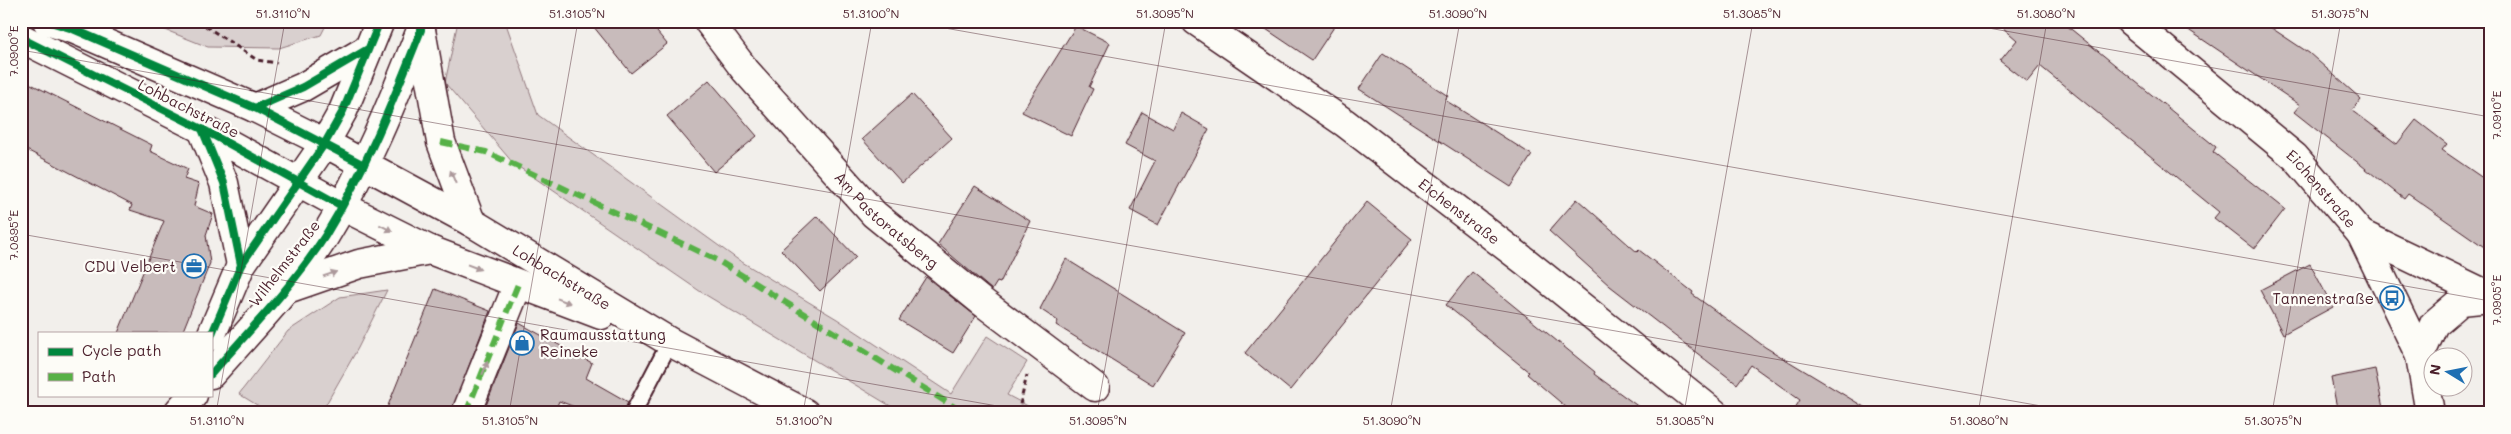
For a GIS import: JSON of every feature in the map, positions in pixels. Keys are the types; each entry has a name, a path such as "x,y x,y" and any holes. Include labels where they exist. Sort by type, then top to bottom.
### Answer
{"main road":[{"name":"Lohbachstraße","path":"47,21 73,29 255,108 325,143 471,222 670,342 805,413"},
{"name":"Wilhelmstraße","path":"212,334 241,265 325,143 343,111 380,21"},
{"name":"Am Pastoratsberg","path":"708,21 745,70 874,214 981,301 1095,387"},
{"name":"Eichenstraße","path":"1196,21 1345,123 1526,262 1714,413"},
{"name":"Eichenstraße","path":"2130,21 2294,157 2361,234 2420,356 2430,413"},
{"path":"421,26 441,142 471,222"},
{"name":"Wilhelmstraße","path":"212,373 310,258 342,206 384,126 421,26"},
{"name":"Lohbachstraße","path":"21,38 202,129 342,206 430,250 670,342"},
{"path":"255,108 304,87 368,49"},
{"path":"202,129 224,183 241,265"},
{"path":"2361,234 2490,297"},
{"path":"284,290 359,264 430,250"},
{"path":"466,413 518,284"},
{"path":"2420,356 2434,324 2461,301 2490,297"}],"lane":[{"path":"633,413 670,342"}],"path":[{"path":"198,21 256,60 293,65 304,87"}],"shaded area":[{"path":"143,21 328,21 321,35 279,48 208,47"},
{"path":"458,21 505,21 538,115 737,259 837,319 951,394 987,336 1027,362 1007,395 1041,413 902,413 701,292 513,163 445,83"},
{"path":"387,290 358,348 321,413 270,413 239,394 288,331 340,297"}],"building":[{"path":"589,21 648,21 667,44 631,73"},
{"path":"1254,21 1338,21 1312,60"},
{"path":"1995,21 2061,21 2216,147 2213,152 2285,209 2254,249 2214,218 2219,212 2040,66 2027,82 2000,61 2017,40"},
{"path":"2175,21 2261,21 2309,53 2361,99 2352,110 2397,144 2416,120 2447,144 2442,150 2490,183 2490,251 2408,194 2404,199 2294,112 2300,105"},
{"path":"1076,26 1110,43 1089,87 1093,89 1071,136 1022,112"},
{"path":"1383,53 1448,96 1445,100 1532,155 1511,187 1359,89"},
{"path":"21,79 152,145 150,151 188,169 184,179 199,184 194,206 213,214 206,235 210,263 182,332 118,332 164,221 130,210 132,205 21,147"},
{"path":"709,80 757,136 714,172 667,116"},
{"path":"912,94 952,138 902,183 862,139"},
{"path":"1142,112 1173,129 1181,113 1209,129 1158,225 1130,210 1155,161 1125,145"},
{"path":"975,186 1030,221 1000,283 997,282 992,290 938,244"},
{"path":"1577,199 1637,252 1639,250 1693,292 1692,294 1765,347 1874,413 1792,413 1800,400 1751,365 1737,384 1610,286 1549,231"},
{"path":"1367,202 1412,239 1290,390 1245,353"},
{"path":"817,216 856,257 820,291 781,250"},
{"path":"1066,259 1185,333 1153,385 1056,325 1058,321 1040,309"},
{"path":"2310,264 2333,307 2283,334 2260,290"},
{"path":"1472,272 1595,372 1594,374 1647,413 1573,413 1527,374 1529,372 1446,305"},
{"path":"926,277 976,316 953,353 899,320"},
{"path":"435,289 490,311 451,413 385,413"},
{"path":"519,323 592,363 586,378 628,402 624,413 591,413 559,401 554,413 483,413"},
{"path":"2375,369 2384,413 2338,413 2331,378"}],"marked path":[{"path":"441,142 486,152 717,260 964,413"},
{"path":"466,413 518,284"}],"cycle path":[{"path":"47,21 73,29 255,108 364,165"},
{"path":"212,334 241,265 325,143 343,111 380,21"},
{"path":"212,373 285,290 325,236 353,186 378,135 421,30 421,21"},
{"path":"21,38 202,129 342,206"},
{"path":"255,108 303,87 368,49"},
{"path":"202,129 224,183 241,265"}],"place":[{"name":"CDU Velbert","path":"194,266"},
{"name":"Tannenstraße","path":"2392,298"},
{"name":"Raumausstattung Reineke","path":"522,343"}]}
